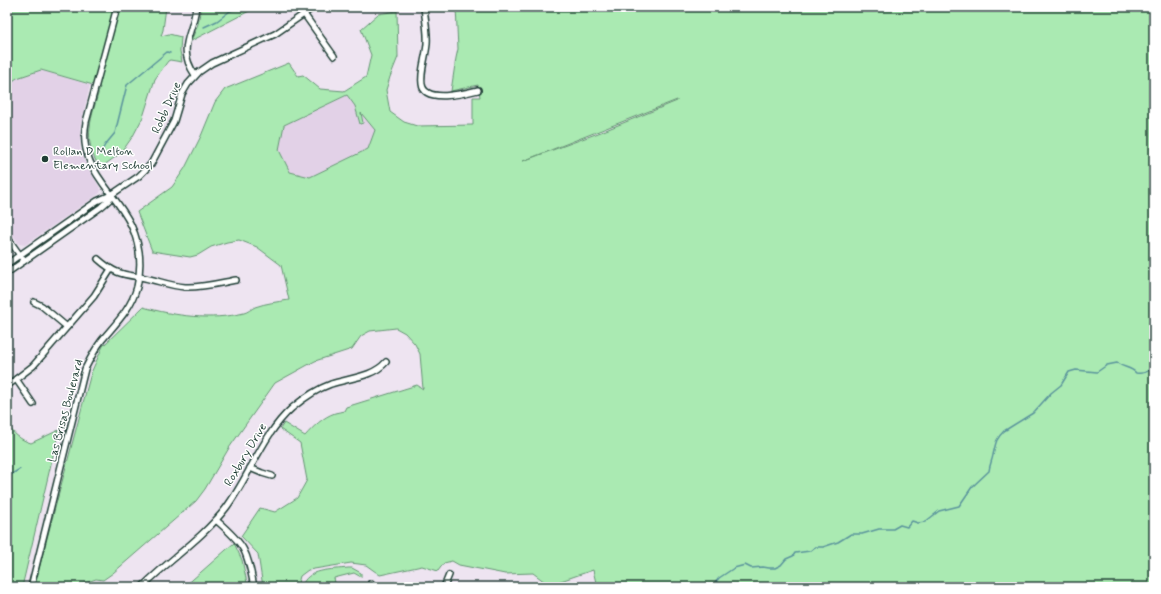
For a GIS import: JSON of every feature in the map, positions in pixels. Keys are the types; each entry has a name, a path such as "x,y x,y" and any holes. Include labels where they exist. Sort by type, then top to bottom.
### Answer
{"street":[{"name":"Las Brisas Boulevard","path":"31,587 85,369 95,350 129,307 137,288 139,277 140,254 135,233 112,195 95,173 85,147 84,137 86,122 117,7"},
{"path":"195,75 188,62 186,49 188,37 194,23 196,7"},
{"name":"Robb Drive","path":"7,264 97,201 112,195 139,176 151,164 174,121 182,94 195,75 212,63 275,34 314,7"},
{"path":"424,7 427,43 422,82 424,90 428,93 449,96 460,95 478,90"},
{"path":"304,14 334,56"},
{"name":"Robb Drive","path":"7,273 101,207 112,195"},
{"path":"7,237 24,261"},
{"path":"98,259 111,269 125,275 139,277 163,284 189,287 236,280"},
{"path":"7,386 33,366 94,296 111,269"},
{"path":"34,302 42,306 67,327"},
{"name":"Roxbury Drive","path":"142,587 205,532 216,520 230,502 258,452 274,428 294,406 326,386 377,371 386,362"},
{"path":"16,379 33,404"},
{"path":"250,468 272,476"},
{"path":"216,520 235,537 244,548 250,564 254,587"},
{"path":"444,587 449,575"}],"shaded area":[{"name":"Rollan D Melton Elementary School","path":"41,70 90,85 80,127 80,148 85,163 101,190 100,193 25,245 19,244 7,227 7,85 17,78"},
{"path":"347,95 355,106 360,124 361,112 375,130 368,149 310,177 290,172 278,150 284,125"}],"green space":[{"path":"7,7 166,7 161,36 169,34 181,37 180,51 182,62 168,61 155,79 143,117 133,136 121,153 100,168 91,147 90,128 91,118 100,87 41,70 17,78 7,85"},
{"path":"201,7 257,7 191,41 198,24"},
{"path":"456,7 1154,7 1154,587 597,587 593,570 549,585 533,573 505,574 459,565 452,561 444,563 438,571 422,566 380,575 366,565 351,563 308,570 300,576 297,587 263,587 258,554 241,536 260,508 275,512 297,498 307,480 300,443 280,429 284,423 305,436 322,420 335,413 344,411 346,407 417,385 423,389 420,354 415,344 405,333 396,328 370,331 361,336 352,349 315,361 275,383 229,448 205,489 196,501 113,573 103,580 96,579 73,587 34,587 91,373 103,346 143,307 180,315 219,317 244,313 255,307 289,300 281,265 257,247 239,240 211,247 198,255 190,257 152,251 137,212 172,187 185,168 201,136 215,102 225,89 289,63 298,76 303,75 320,89 344,91 366,77 371,55 361,29 378,14 397,11 398,57 386,90 390,112 404,122 417,126 473,125 473,97 480,97 478,85 451,91 458,49","holes":["347,95 355,106 360,124 363,123 361,113 375,130 368,149 310,177 290,172 279,150 284,125","677,100 601,132 523,161"]},
{"path":"7,424 17,436 31,443 59,430 22,587 7,587"},
{"path":"234,543 242,560 248,587 184,587"},
{"path":"352,568 361,573 361,577 354,573 334,578 336,587 302,587 309,576 314,573"}],"waterway":[{"path":"204,27 217,21 230,11 241,7"},
{"path":"101,152 115,133 127,85 167,52 170,53"},
{"path":"712,587 719,578 734,568 745,565 751,568 775,568 795,553 810,551 815,547 823,547 838,542 851,534 862,534 879,529 893,529 900,525 907,527 912,521 918,523 925,522 939,511 959,506 972,487 989,471 996,442 1001,434 1033,413 1051,393 1061,385 1069,372 1076,370 1097,372 1107,365 1117,363 1136,373 1144,373 1154,366"},
{"path":"7,477 20,469"}],"place":[{"name":"Rollan D Melton Elementary School","path":"45,159"}]}
